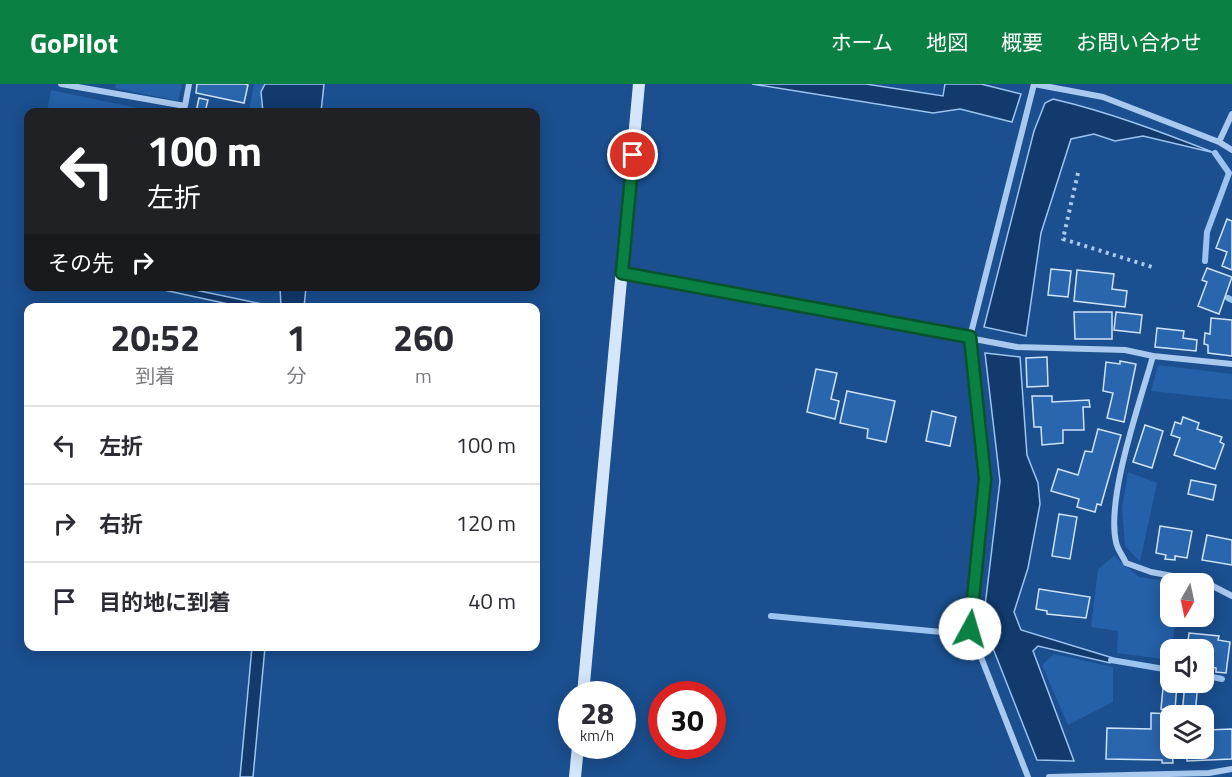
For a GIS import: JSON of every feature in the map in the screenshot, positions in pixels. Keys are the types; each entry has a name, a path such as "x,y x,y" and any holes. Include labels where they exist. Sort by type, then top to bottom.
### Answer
{"street":[{"path":"61,84 185,106 189,84"},
{"path":"584,681 639,84"},
{"path":"1028,777 970,629 985,479 970,337 1034,84 1102,97 1219,142 1232,150"},
{"path":"1219,142 1232,114"},
{"path":"622,273 1017,347 1125,350 1153,356 1232,364"},
{"path":"1153,356 1119,483 1114,512 1116,543 1126,562 1151,572 1206,582 1232,596"},
{"path":"575,777 577,759"},
{"path":"1049,777 1209,773 1232,769"}],"path":[{"path":"1078,173 1063,239 1152,267"}],"shaded area":[{"path":"116,84 182,84 178,101 115,88"},
{"path":"254,84 265,84 261,92 263,108 250,108"},
{"path":"265,84 324,84 321,108 263,108 261,92"},
{"path":"752,84 866,84 943,96 945,84 981,84 1021,94 1012,122 960,109 933,113"},
{"path":"51,90 137,108 48,108"},
{"path":"1053,99 1115,116 1215,153 1143,136 1115,141 1094,134 1071,139 1041,233 1026,336 984,327 1034,131 1045,103"},
{"path":"168,291 200,291 257,303 224,303"},
{"path":"280,291 306,291 304,303 281,303"},
{"path":"985,353 1020,357 1027,455 1038,483 1040,504 1028,568 1014,612 1021,630 1113,658 1110,663 1038,646 1033,651 1074,761 1037,760 983,623 1000,481"},
{"path":"1158,365 1232,374 1232,400 1151,391"},
{"path":"1128,472 1157,483 1140,562 1125,546 1122,508"},
{"path":"1114,556 1139,577 1160,580 1160,627 1175,627 1173,639 1160,639 1160,659 1117,653 1118,631 1091,627 1098,569"},
{"path":"252,651 265,651 253,777 240,777"},
{"path":"1054,654 1113,667 1113,702 1068,725 1042,665"}],"building":[{"path":"197,84 248,85 244,103 196,93"},
{"path":"199,98 208,100 206,108 197,108"},
{"path":"1227,219 1232,221 1232,270 1222,266 1227,252 1216,248"},
{"path":"1207,268 1232,277 1219,314 1198,306 1207,282 1202,280"},
{"path":"1051,269 1071,271 1068,297 1048,295"},
{"path":"1077,270 1114,274 1112,289 1127,291 1125,307 1074,301"},
{"path":"1074,312 1112,312 1112,339 1075,339"},
{"path":"1116,312 1142,315 1140,333 1114,330"},
{"path":"1211,318 1232,320 1232,356 1208,353 1208,345 1204,344 1205,333 1210,334"},
{"path":"1157,328 1184,331 1183,338 1197,340 1196,351 1155,347"},
{"path":"1047,357 1048,386 1027,387 1026,358"},
{"path":"1120,361 1136,364 1124,422 1107,418 1113,393 1103,391 1106,362 1120,364"},
{"path":"816,369 837,373 831,399 839,401 835,419 807,412"},
{"path":"847,391 895,401 886,442 867,438 868,429 840,423"},
{"path":"1032,396 1052,396 1052,402 1089,400 1090,407 1083,407 1084,430 1063,430 1063,443 1042,445 1041,427 1034,427"},
{"path":"932,411 956,417 950,446 926,441"},
{"path":"1183,417 1199,423 1197,429 1222,437 1220,442 1224,444 1215,469 1174,455 1180,438 1171,435 1175,422 1181,424"},
{"path":"1145,425 1163,431 1152,468 1133,462"},
{"path":"1098,429 1121,435 1101,505 1097,504 1095,512 1077,507 1079,499 1051,491 1058,469 1078,475 1085,451 1092,452"},
{"path":"1191,480 1216,485 1213,500 1188,494"},
{"path":"1059,514 1077,517 1070,559 1052,556"},
{"path":"1160,526 1192,531 1187,558 1175,556 1175,560 1165,559 1166,555 1156,553"},
{"path":"1207,535 1232,540 1232,565 1202,560"},
{"path":"1039,589 1090,597 1086,618 1047,614 1047,611 1036,609"},
{"path":"1189,633 1219,636 1218,640 1230,642 1226,673 1216,672 1214,668 1214,639 1188,639"},
{"path":"1162,693 1176,693 1175,705 1161,705"},
{"path":"1184,693 1197,693 1196,705 1183,705"},
{"path":"1151,713 1160,713 1160,759 1173,759 1173,763 1162,763 1162,760 1106,759 1107,728 1151,729"},
{"path":"1232,729 1232,759 1187,761 1187,759 1214,759 1214,730"}],"waterway":[{"path":"1205,261 1207,232 1229,173 1215,153"},
{"path":"1228,298 1232,300"},
{"path":"771,616 963,634"},
{"path":"1111,660 1160,668"},
{"path":"1214,677 1222,679"}],"route":[{"path":"633,155 622,273 970,337 985,479 970,629"}]}
